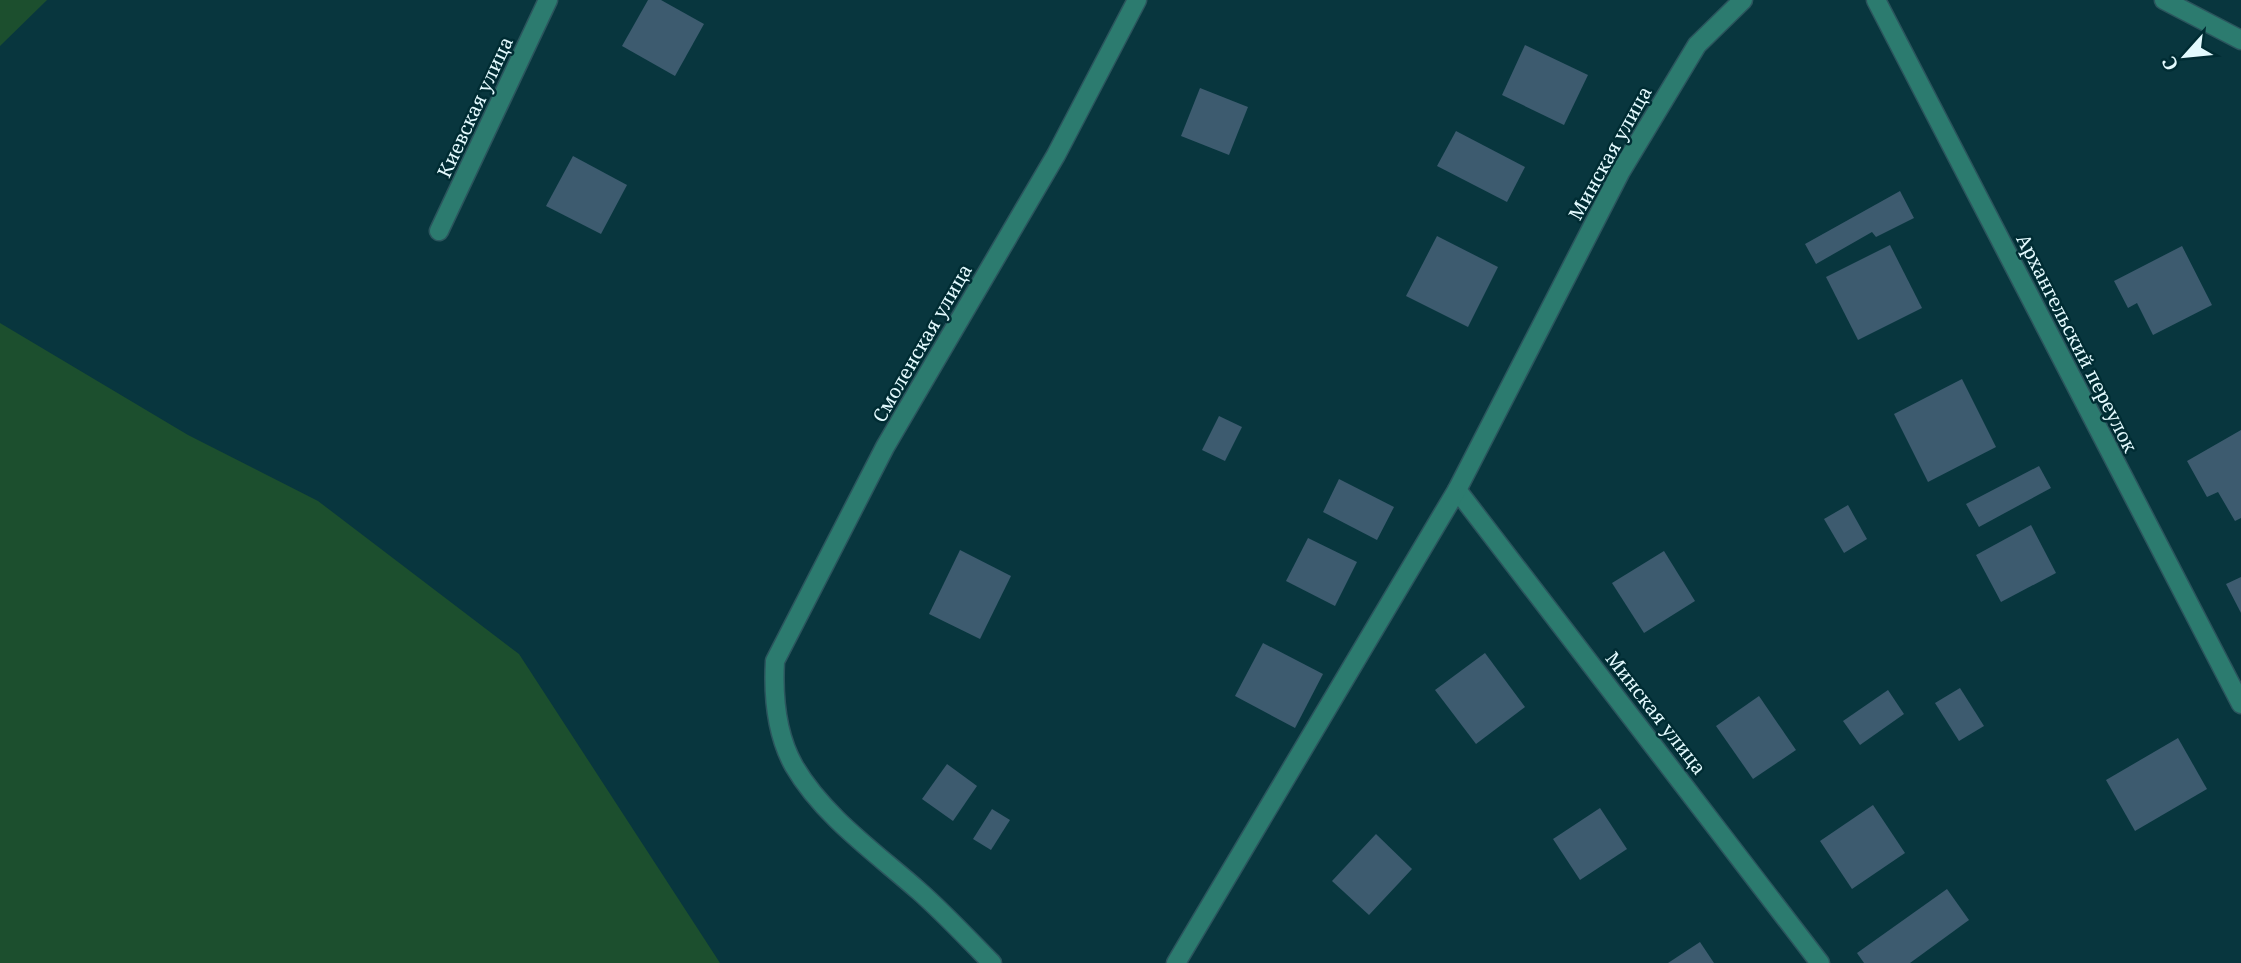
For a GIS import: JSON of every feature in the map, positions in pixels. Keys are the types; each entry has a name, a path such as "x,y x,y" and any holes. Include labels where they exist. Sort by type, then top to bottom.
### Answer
{"street":[{"name":"Киевская улица","path":"439,231 548,0"},
{"name":"Смоленская улица","path":"992,963 929,899 831,813 794,765 776,717 773,688 775,661 885,447 1056,155 1137,0"},
{"name":"Минская улица","path":"1176,963 1457,490 1622,171 1697,45 1743,0"},
{"name":"Архангельский переулок","path":"1876,0 2241,704"},
{"path":"2164,0 2241,40"},
{"name":"Минская улица","path":"1457,490 1820,963"}],"green space":[{"path":"0,0 47,0 0,46"},
{"path":"0,323 188,435 318,501 519,654 720,963 0,963"}],"building":[{"path":"648,0 661,0 704,24 675,76 622,46"},
{"path":"1525,45 1588,75 1564,125 1502,95"},
{"path":"1200,88 1248,107 1229,155 1181,136"},
{"path":"1456,131 1525,167 1507,202 1437,166"},
{"path":"573,156 627,185 601,234 546,206"},
{"path":"1900,191 1914,218 1876,237 1872,232 1816,264 1805,244"},
{"path":"1437,236 1498,267 1468,327 1406,296"},
{"path":"1890,245 1922,308 1858,340 1826,277"},
{"path":"2182,246 2212,305 2153,335 2137,303 2128,308 2114,281"},
{"path":"1962,379 1996,447 1928,482 1894,414"},
{"path":"1219,416 1242,427 1225,461 1202,450"},
{"path":"2241,430 2241,518 2235,521 2218,492 2207,497 2187,461"},
{"path":"2039,466 2051,488 1979,527 1966,504"},
{"path":"1339,479 1394,507 1377,540 1323,512"},
{"path":"1848,505 1867,539 1844,553 1824,519"},
{"path":"2031,525 2056,573 2001,602 1976,555"},
{"path":"1308,538 1357,562 1335,606 1286,581"},
{"path":"960,550 1011,576 980,639 929,614"},
{"path":"1664,551 1695,601 1644,633 1612,583"},
{"path":"2241,577 2241,613 2226,584"},
{"path":"1263,643 1323,674 1295,728 1235,696"},
{"path":"1485,653 1525,707 1476,744 1435,690"},
{"path":"1960,688 1984,726 1959,741 1935,703"},
{"path":"1888,690 1904,714 1860,745 1843,721"},
{"path":"1759,696 1796,750 1753,779 1716,726"},
{"path":"2178,738 2207,789 2135,831 2106,780"},
{"path":"947,764 977,786 953,821 922,799"},
{"path":"1873,805 1905,853 1852,889 1820,841"},
{"path":"1600,808 1627,849 1580,880 1553,839"},
{"path":"992,809 1010,820 991,850 973,839"},
{"path":"1376,834 1412,869 1369,915 1332,881"},
{"path":"1947,889 1969,920 1910,963 1864,963 1857,953"},
{"path":"1700,942 1714,963 1668,963"}]}
